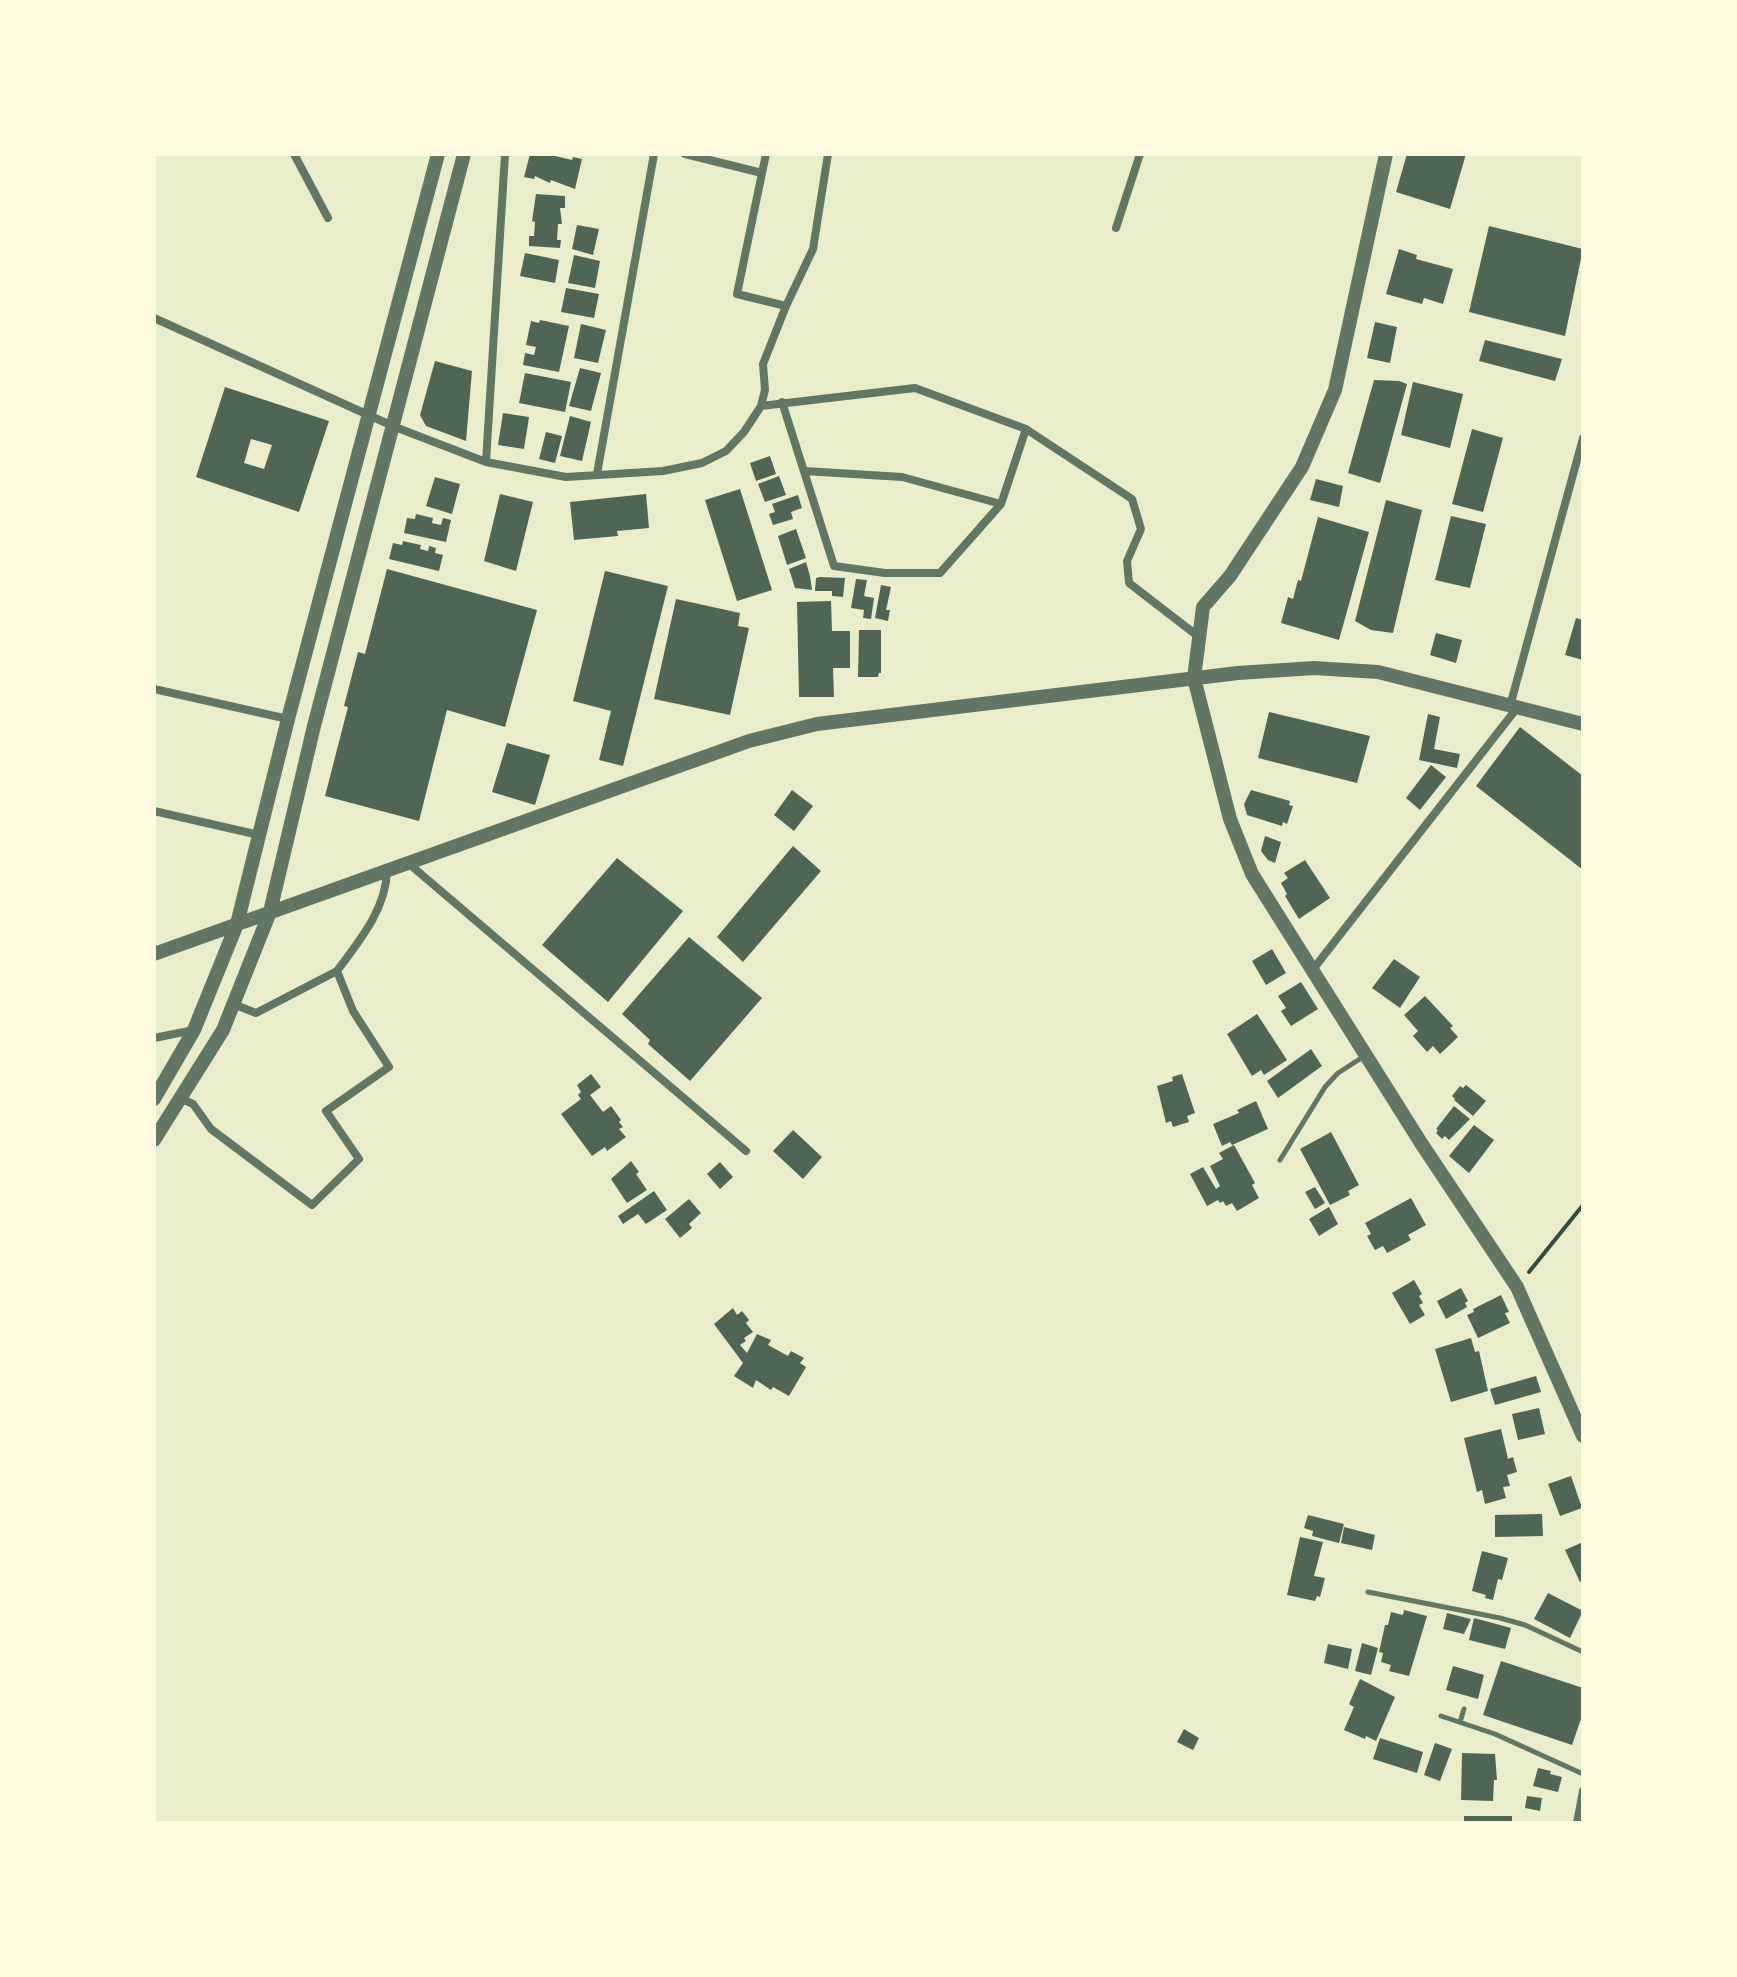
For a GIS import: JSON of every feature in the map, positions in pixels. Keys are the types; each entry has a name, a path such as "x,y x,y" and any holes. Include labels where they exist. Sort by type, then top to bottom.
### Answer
{"street":[{"path":"294,154 328,218"},
{"path":"155,1095 194,1030 237,924 288,719 438,154"},
{"path":"154,1140 223,1030 270,912 314,726 395,427 464,154"},
{"path":"486,462 505,154"},
{"path":"597,474 654,154"},
{"path":"685,154 762,173"},
{"path":"766,154 737,294 786,306"},
{"path":"154,318 395,427 486,462 566,477 663,471 702,463 726,451 744,432 761,406 765,390 763,364 813,249 828,154"},
{"path":"1116,228 1140,154"},
{"path":"1386,154 1335,390 1302,467 1230,576 1203,607 1194,678 1230,819 1252,874 1314,968 1421,1143 1517,1287 1583,1436"},
{"path":"761,406 915,388 1026,429 1132,499 1141,529 1127,561 1129,583 1199,637"},
{"path":"782,402 834,566 885,573 940,573 1001,504 1026,429"},
{"path":"1314,968 1513,707 1583,438"},
{"path":"805,471 902,477 1001,504"},
{"path":"154,954 749,741 817,724 1194,678 1314,668 1378,672 1583,724"},
{"path":"154,689 288,719"},
{"path":"154,811 259,835"},
{"path":"408,863 746,1151"},
{"path":"233,1004 256,1013 337,971 376,914 387,891 387,871"},
{"path":"182,1099 193,1104 211,1129 228,1143 312,1205 359,1159 326,1111 389,1067 353,1011 337,971"},
{"path":"154,1038 194,1030"},
{"path":"1577,1823 1583,1791"}],"lane":[{"path":"1280,1160 1325,1087 1338,1073 1367,1054"},
{"path":"1368,1592 1513,1621 1583,1652"},
{"path":"1460,1722 1464,1709"},
{"path":"1441,1716 1495,1734 1583,1774"}],"path":[{"path":"1517,1287 1583,1205"}],"building":[{"path":"530,154 556,154 572,160 573,157 582,159 575,189 535,176 534,179 524,177"},
{"path":"1407,154 1466,154 1450,209 1396,192"},
{"path":"536,194 565,196 565,208 560,208 562,224 558,224 560,248 529,246 529,236 534,236 535,222 532,221"},
{"path":"577,225 599,229 593,255 572,249"},
{"path":"1489,226 1583,249 1565,336 1469,312"},
{"path":"1399,249 1417,255 1416,259 1453,269 1443,304 1424,298 1422,304 1386,294"},
{"path":"525,253 559,260 555,283 520,276"},
{"path":"574,255 600,261 595,288 568,283"},
{"path":"566,288 599,294 594,318 561,312"},
{"path":"540,320 569,326 559,372 523,365 525,353 534,355 536,347 526,345 531,321 539,323"},
{"path":"1375,322 1397,327 1390,363 1367,358"},
{"path":"581,324 606,330 598,363 574,358"},
{"path":"1485,340 1562,359 1555,381 1479,361"},
{"path":"435,361 472,371 466,441 426,426 420,415"},
{"path":"580,368 601,373 591,411 569,406"},
{"path":"525,373 571,382 565,412 519,403"},
{"path":"1374,380 1407,384 1380,483 1348,473"},
{"path":"1413,382 1463,394 1450,448 1401,435"},
{"path":"225,387 329,421 299,512 196,477","holes":["251,439 272,445 264,469 244,463"]},
{"path":"503,413 529,417 524,449 498,445"},
{"path":"570,416 591,422 582,461 560,456"},
{"path":"1472,429 1503,438 1483,512 1452,504"},
{"path":"546,432 562,436 555,463 539,459"},
{"path":"770,456 776,474 756,481 750,463"},
{"path":"779,476 786,495 765,502 758,484"},
{"path":"435,477 460,484 452,514 426,506"},
{"path":"1316,479 1343,486 1339,507 1310,500"},
{"path":"740,489 772,590 737,601 705,500"},
{"path":"500,494 533,502 516,571 484,561"},
{"path":"646,494 649,528 617,531 618,536 574,540 570,502"},
{"path":"798,495 802,508 791,512 793,519 773,525 769,514 775,512 772,504"},
{"path":"1386,500 1422,510 1393,633 1371,630 1355,621"},
{"path":"416,514 433,518 432,523 441,525 443,518 451,520 446,542 404,533 407,518 415,519"},
{"path":"1451,516 1486,524 1470,588 1435,580"},
{"path":"1318,517 1369,532 1339,640 1281,623 1288,597 1293,599 1298,580 1301,581"},
{"path":"796,529 806,558 787,565 778,536"},
{"path":"403,541 421,545 420,549 428,551 429,546 436,548 435,553 443,555 439,571 389,559 393,543 402,545"},
{"path":"806,562 812,590 795,588 789,569"},
{"path":"387,569 537,610 505,727 447,710 419,821 325,796 348,707 344,706 358,652 365,654"},
{"path":"605,571 668,586 623,766 599,760 611,711 573,701"},
{"path":"816,578 845,578 843,597 832,596 832,591 815,591"},
{"path":"856,579 867,580 864,596 874,598 871,619 863,618 864,610 851,608"},
{"path":"881,585 891,587 886,610 890,610 888,621 875,618"},
{"path":"676,599 740,613 738,626 749,628 730,715 654,699"},
{"path":"831,601 832,631 850,631 850,668 833,668 834,697 799,697 797,602"},
{"path":"1576,618 1583,620 1583,660 1565,655"},
{"path":"859,630 881,630 881,673 878,677 858,677"},
{"path":"1436,633 1462,640 1456,663 1430,655"},
{"path":"1269,712 1370,736 1357,783 1258,758"},
{"path":"1428,714 1440,717 1434,749 1460,754 1457,768 1419,760"},
{"path":"1520,727 1583,776 1583,870 1476,786"},
{"path":"507,743 550,755 535,805 492,792"},
{"path":"1431,765 1446,777 1420,810 1406,798"},
{"path":"792,790 813,806 794,831 774,815"},
{"path":"1251,790 1290,801 1289,805 1293,806 1287,824 1283,822 1282,826 1247,815 1244,804"},
{"path":"1265,836 1281,842 1275,863 1261,851"},
{"path":"793,846 821,871 743,962 717,937"},
{"path":"617,858 683,911 608,1002 542,945"},
{"path":"1305,860 1330,898 1299,919 1281,883 1288,878 1284,873"},
{"path":"689,937 762,998 690,1081 648,1044 650,1040 622,1014"},
{"path":"1272,949 1286,973 1266,985 1252,961"},
{"path":"1394,959 1420,977 1400,1008 1372,988"},
{"path":"1301,982 1318,1009 1291,1026 1281,1011 1286,1008 1278,996"},
{"path":"1425,996 1453,1026 1450,1028 1458,1037 1440,1054 1433,1046 1427,1052 1413,1036 1418,1031 1404,1015"},
{"path":"1257,1014 1287,1060 1264,1075 1261,1070 1252,1076 1227,1034"},
{"path":"1311,1049 1322,1066 1278,1098 1267,1081"},
{"path":"591,1074 601,1087 590,1095 603,1112 611,1106 621,1120 619,1122 623,1127 619,1129 626,1137 607,1151 605,1147 592,1156 561,1114 581,1099 577,1085"},
{"path":"1182,1074 1195,1113 1187,1116 1189,1122 1173,1127 1171,1121 1166,1123 1157,1086 1173,1081 1172,1077"},
{"path":"1466,1085 1486,1101 1473,1116 1452,1096 1460,1086 1463,1088"},
{"path":"1256,1101 1268,1129 1232,1145 1230,1142 1222,1146 1213,1124 1239,1113 1237,1110"},
{"path":"1454,1106 1470,1119 1449,1140 1445,1136 1442,1139 1436,1129"},
{"path":"1474,1125 1494,1140 1469,1173 1449,1156"},
{"path":"793,1130 822,1157 803,1179 773,1151"},
{"path":"1331,1132 1359,1185 1348,1191 1350,1195 1330,1205 1300,1149"},
{"path":"1234,1145 1255,1183 1252,1185 1259,1198 1237,1211 1232,1203 1226,1206 1218,1200 1207,1206 1190,1174 1203,1167 1216,1189 1220,1186 1210,1166 1223,1159 1219,1153"},
{"path":"631,1161 647,1190 627,1203 611,1179"},
{"path":"720,1162 733,1177 720,1189 707,1174"},
{"path":"1315,1187 1325,1203 1315,1209 1305,1192"},
{"path":"654,1191 667,1210 646,1224 638,1214 623,1224 618,1216"},
{"path":"1411,1198 1426,1225 1408,1235 1411,1240 1387,1253 1383,1246 1375,1250 1367,1236 1371,1234 1365,1223"},
{"path":"689,1199 701,1213 689,1224 692,1228 680,1238 665,1219"},
{"path":"1329,1207 1338,1224 1319,1236 1309,1219"},
{"path":"1414,1280 1422,1294 1419,1296 1423,1303 1419,1305 1425,1315 1410,1324 1392,1293"},
{"path":"1461,1288 1468,1301 1465,1303 1467,1307 1446,1319 1437,1301"},
{"path":"1501,1295 1509,1312 1505,1313 1510,1323 1478,1338 1467,1315"},
{"path":"733,1308 737,1315 742,1311 753,1332 740,1345 747,1353 757,1334 771,1340 768,1345 788,1356 791,1351 804,1358 800,1363 806,1367 789,1396 773,1387 771,1390 756,1380 753,1388 734,1376 743,1363 714,1324"},
{"path":"1471,1338 1475,1352 1479,1351 1488,1391 1451,1402 1435,1349"},
{"path":"1536,1376 1541,1392 1495,1405 1490,1389"},
{"path":"1539,1408 1545,1434 1518,1440 1512,1414"},
{"path":"1501,1429 1508,1459 1513,1457 1517,1472 1507,1475 1510,1486 1503,1487 1506,1498 1485,1504 1482,1490 1477,1492 1464,1438"},
{"path":"1571,1476 1582,1508 1560,1516 1548,1484"},
{"path":"1542,1514 1543,1536 1495,1537 1495,1515"},
{"path":"1308,1515 1344,1524 1339,1543 1312,1536 1313,1531 1304,1528"},
{"path":"1344,1527 1375,1535 1372,1550 1341,1543"},
{"path":"1300,1537 1323,1542 1314,1576 1325,1578 1320,1597 1317,1596 1315,1601 1287,1595"},
{"path":"1583,1542 1583,1580 1580,1582 1565,1550"},
{"path":"1482,1551 1508,1558 1493,1600 1472,1591"},
{"path":"1548,1593 1583,1611 1570,1638 1534,1619"},
{"path":"1404,1610 1427,1616 1409,1676 1389,1671 1391,1665 1381,1662 1383,1653 1379,1652 1391,1612 1403,1615"},
{"path":"1447,1613 1471,1619 1464,1634 1443,1629"},
{"path":"1474,1618 1511,1628 1505,1649 1469,1640"},
{"path":"1362,1643 1378,1648 1371,1675 1355,1671"},
{"path":"1328,1644 1352,1649 1348,1669 1324,1663"},
{"path":"1501,1661 1583,1688 1583,1713 1572,1745 1483,1715"},
{"path":"1453,1666 1484,1675 1478,1699 1446,1690"},
{"path":"1360,1679 1395,1697 1376,1741 1344,1730 1354,1707 1349,1704"},
{"path":"1184,1729 1199,1738 1193,1750 1177,1742"},
{"path":"1380,1738 1423,1752 1417,1773 1373,1759"},
{"path":"1435,1743 1452,1749 1440,1781 1424,1775"},
{"path":"1462,1753 1495,1754 1497,1780 1494,1780 1493,1801 1461,1800"},
{"path":"1538,1768 1562,1777 1558,1792 1533,1786"},
{"path":"1527,1796 1542,1798 1540,1811 1525,1808"},
{"path":"1464,1816 1512,1816 1512,1823 1464,1823"}]}
